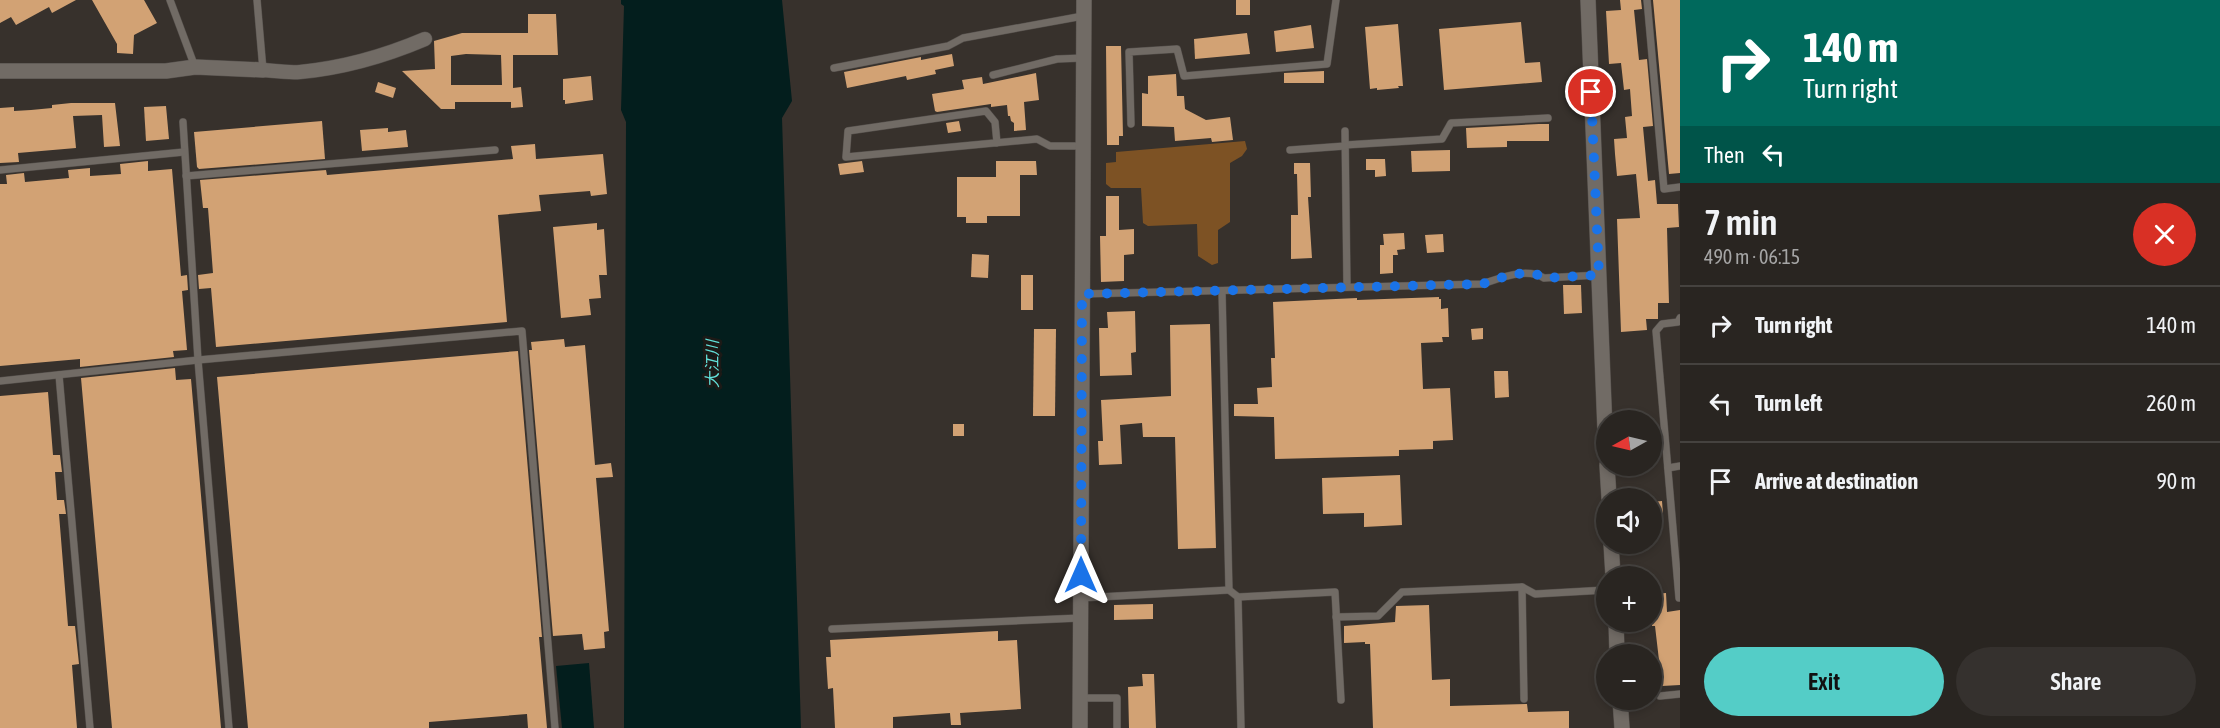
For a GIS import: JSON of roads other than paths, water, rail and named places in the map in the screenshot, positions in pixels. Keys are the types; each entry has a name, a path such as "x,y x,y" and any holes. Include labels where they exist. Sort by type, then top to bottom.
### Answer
{"street":[{"path":"1588,0 1604,410"},
{"path":"1080,728 1083,8"},
{"path":"0,71 166,71 195,67 298,72 387,55 425,39"},
{"path":"1621,710 1622,728"}],"lane":[{"path":"170,0 195,67"},
{"path":"256,0 263,70"},
{"path":"1131,124 1129,52 1177,49 1184,76 1327,64 1336,0"},
{"path":"1647,0 1664,189 1680,187"},
{"path":"834,68 948,46 963,38 1083,8"},
{"path":"993,75 1057,59 1083,58"},
{"path":"997,143 995,122 986,111 848,131 846,157 997,143 1037,139 1050,146 1083,146"},
{"path":"1290,150 1442,139 1451,123 1548,118"},
{"path":"183,122 198,360 229,728"},
{"path":"1345,131 1347,287"},
{"path":"186,176 495,150"},
{"path":"0,170 184,152"},
{"path":"1082,294 1482,284 1519,274 1537,274 1545,278 1599,275"},
{"path":"1222,291 1229,590"},
{"path":"1677,598 1656,331 1662,324 1678,322 1680,318"},
{"path":"0,381 198,360 522,331 555,728"},
{"path":"59,375 90,728"},
{"path":"1668,468 1680,466"},
{"path":"1521,587 1524,699"},
{"path":"1336,617 1378,616 1402,592 1521,587 1535,594 1596,591"},
{"path":"1080,598 1229,590 1238,597 1335,592 1341,700"},
{"path":"1238,597 1241,728"},
{"path":"832,630 1080,618"},
{"path":"1662,696 1680,694"},
{"path":"1080,698 1117,698 1117,728"}],"water":[{"name":"大江川","path":"621,0 782,0 792,101 782,118 801,728 624,728 626,122 621,110 624,6"},
{"path":"589,663 594,728 562,728 556,666"}]}
